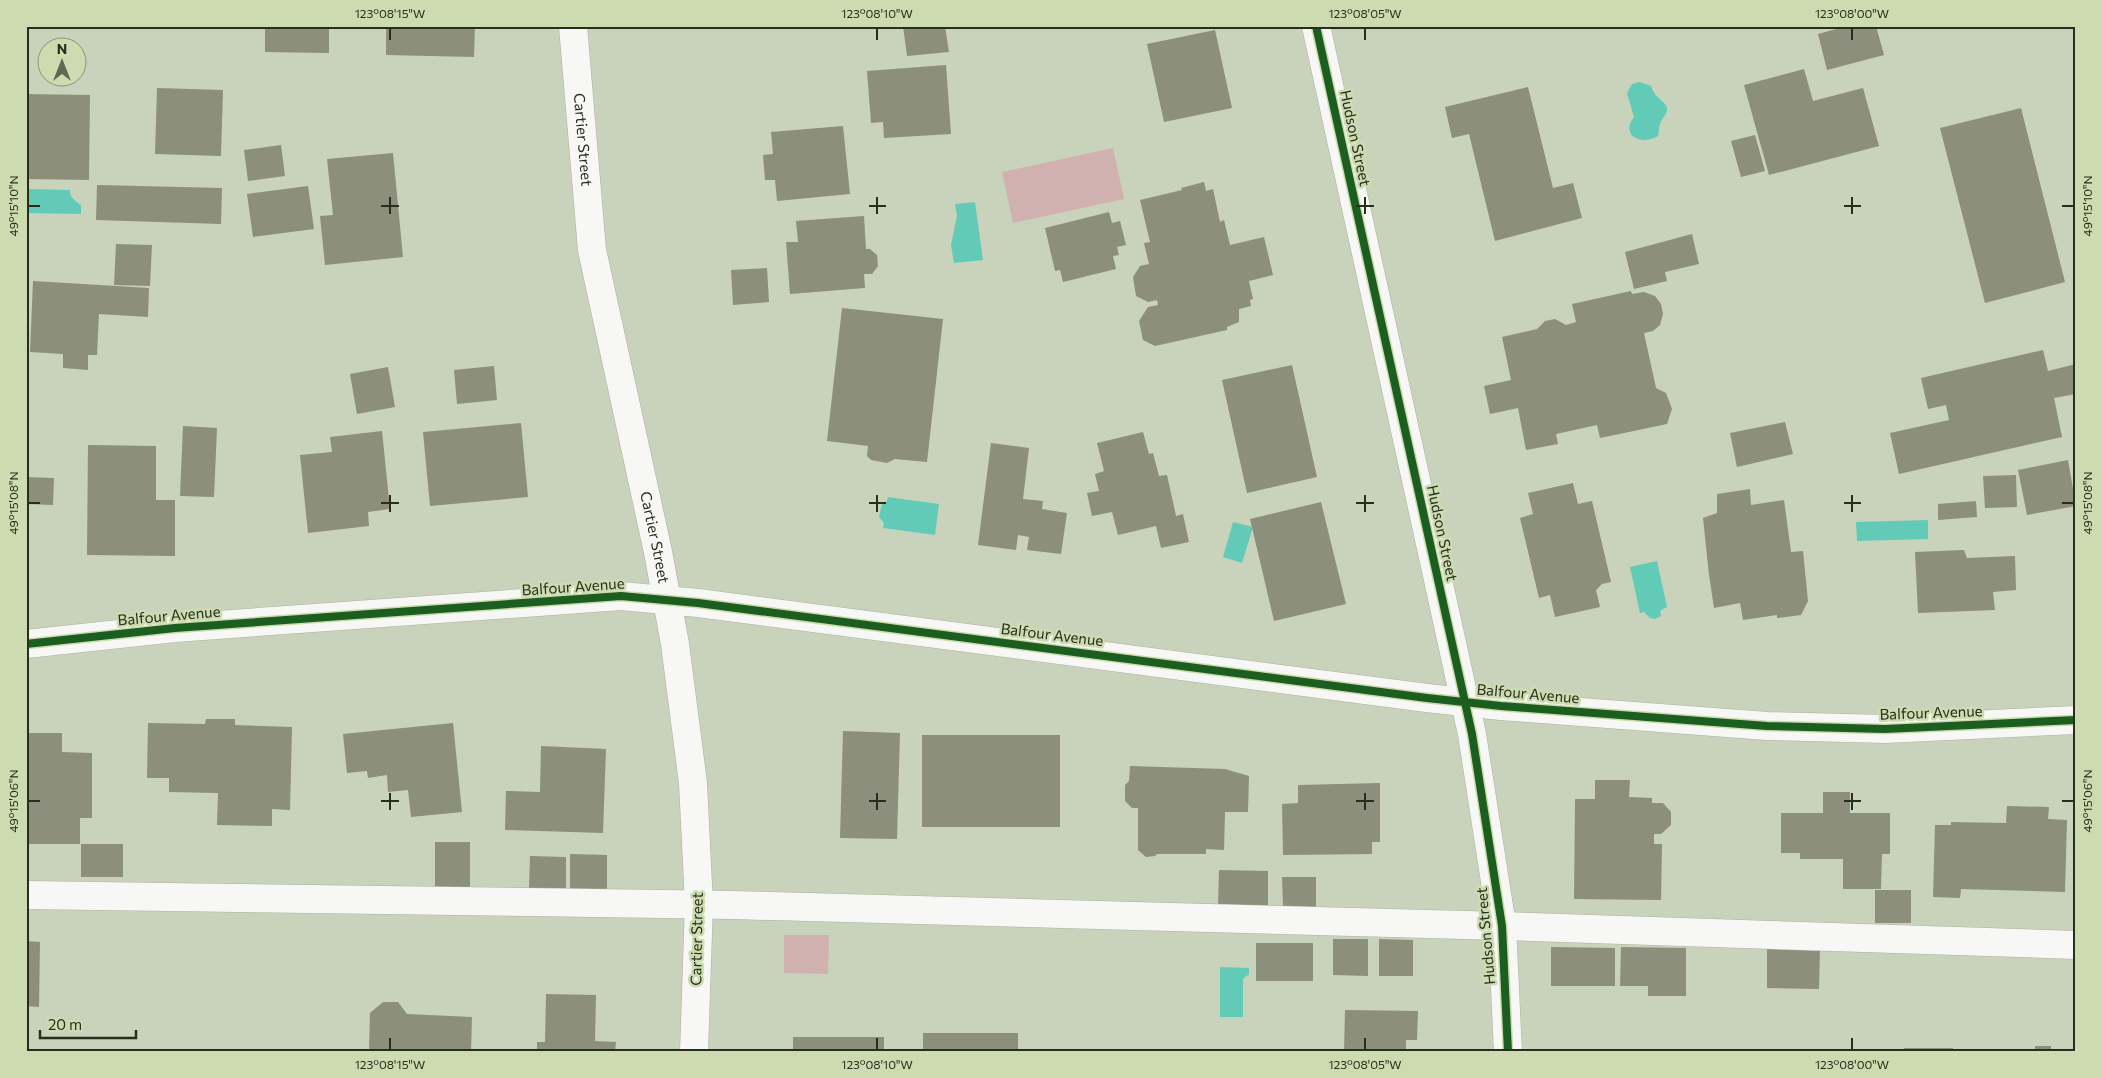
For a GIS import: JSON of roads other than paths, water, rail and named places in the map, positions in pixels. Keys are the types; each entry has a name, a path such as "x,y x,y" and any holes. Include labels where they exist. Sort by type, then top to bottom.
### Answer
{"street":[{"name":"Cartier Street","path":"573,26 592,250 675,644 693,784 699,904 694,1052"},
{"name":"Hudson Street","path":"1316,26 1472,734 1502,926 1508,1052"},
{"name":"Balfour Avenue","path":"26,644 175,628 621,596 666,600 1465,702 1767,726 1875,729 2076,720"},
{"path":"26,896 699,904 1502,926 2076,945"}],"water":[{"path":"1640,82 1651,86 1667,108 1660,124 1658,136 1645,140 1634,137 1629,129 1634,117 1627,93 1632,84"},
{"path":"28,189 70,190 72,197 81,205 81,214 28,213"},
{"path":"975,202 983,260 954,263 951,245 957,216 955,204"},
{"path":"888,497 939,504 935,535 883,528 884,523 879,517 882,504 887,501"},
{"path":"1928,520 1928,539 1857,541 1856,522"},
{"path":"1233,522 1253,527 1242,563 1223,557"},
{"path":"1657,561 1667,607 1660,611 1661,616 1655,619 1650,618 1644,612 1640,613 1630,567"},
{"path":"1220,967 1249,968 1249,974 1243,979 1243,1017 1220,1017"}]}
